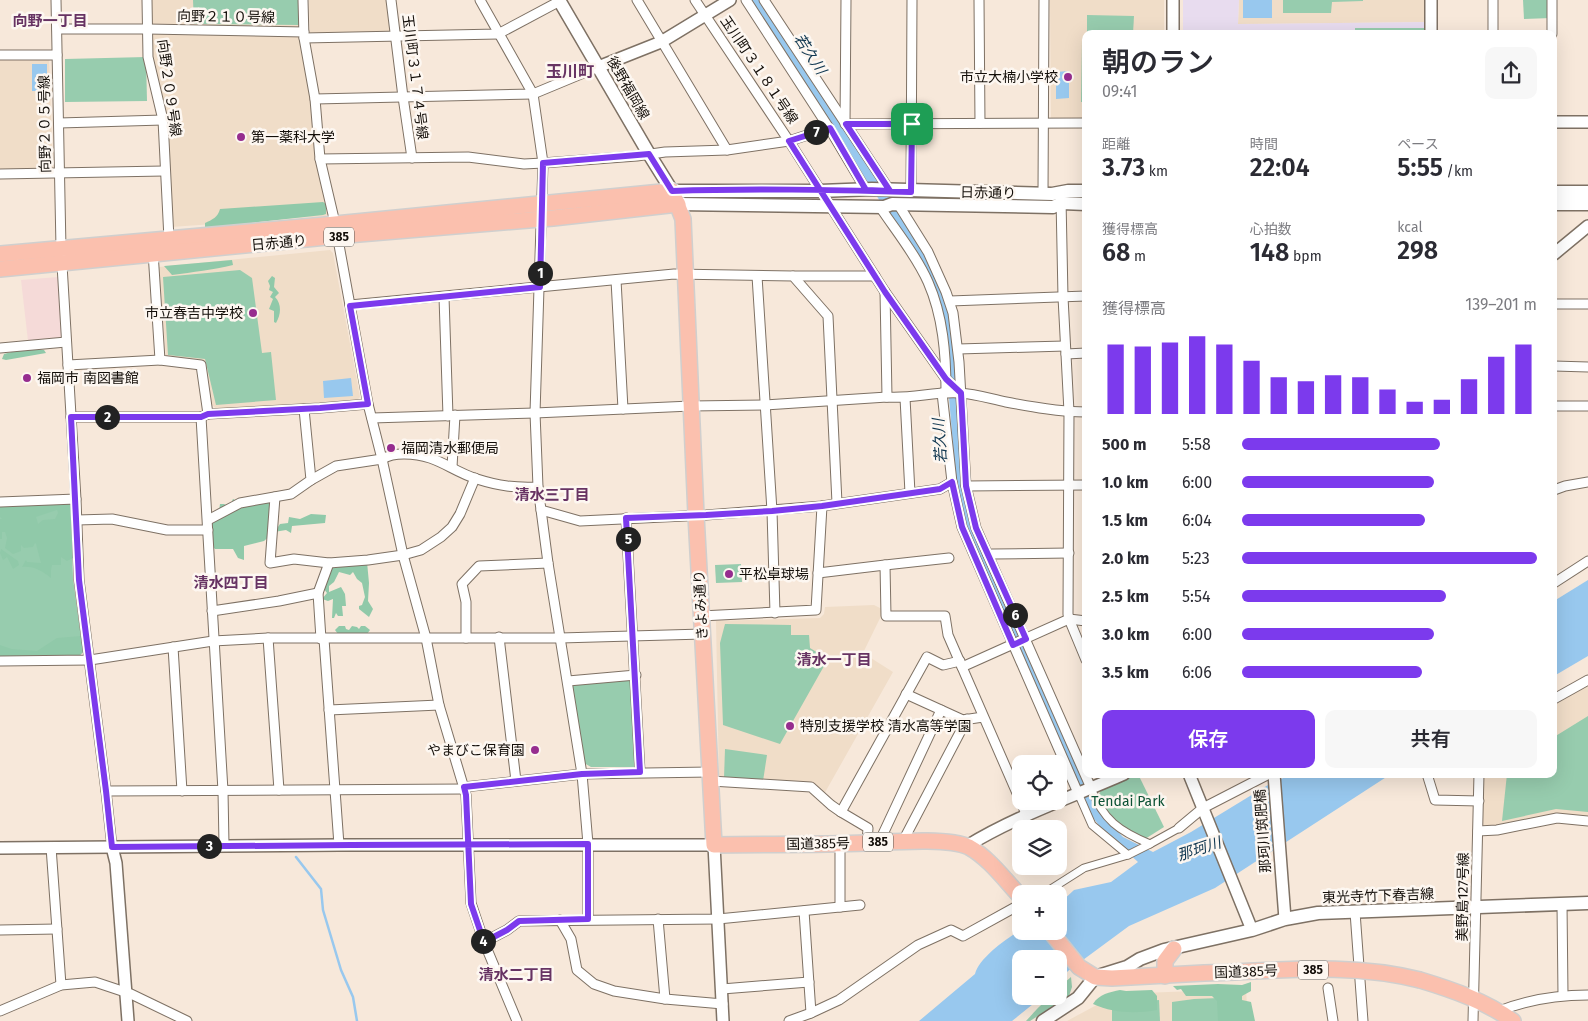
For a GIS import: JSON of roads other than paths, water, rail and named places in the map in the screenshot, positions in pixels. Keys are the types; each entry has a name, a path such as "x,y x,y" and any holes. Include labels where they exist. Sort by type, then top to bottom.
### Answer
{"highway":[{"name":"日赤通り","path":"0,254 62,255 152,248 336,230 542,203 675,197"},
{"name":"日赤通り","path":"152,248 169,239 325,225 336,230 542,219 675,197"},
{"name":"きよみ通り","path":"675,197 682,219 714,845"},
{"name":"日赤通り","path":"0,269 62,255"},
{"name":"国道385号","path":"714,845 903,841 938,842 967,846"},
{"path":"967,846 981,856 1012,888"},
{"path":"1058,940 1089,974"},
{"path":"1165,976 1165,961 1174,949"},
{"name":"国道385号","path":"1089,974 1112,978 1204,973 1354,970 1393,973 1448,988 1499,1011 1513,1021"}],"main road":[{"name":"後野福岡線","path":"559,0 675,197"},
{"path":"675,197 869,190 889,203"},
{"name":"日赤通り","path":"889,203 911,192 1043,193 1082,203"},
{"name":"日赤通り","path":"889,203 1053,207 1061,198 1082,192"},
{"path":"1557,192 1588,192"},
{"path":"675,197 830,206 889,203"},
{"path":"1557,204 1588,204"},
{"name":"東光寺竹下春吉線","path":"1089,974 1127,966 1140,959 1252,930 1285,919 1318,913 1588,903"},
{"path":"1042,1021 1078,998 1089,974"}],"street":[{"name":"向野２０５号線","path":"56,0 62,255 79,580 112,847"},
{"name":"向野２０９号線","path":"147,0 148,57 163,120 164,171 169,239"},
{"path":"303,0 304,35 314,99 320,159 336,230 368,404 403,556 426,638 440,705 464,788 469,845 471,904 484,942 517,1021"},
{"name":"玉川町３１７４号線","path":"392,0 402,97 412,158"},
{"path":"480,0 533,94 543,163 535,414 538,487 548,564 582,774 588,844 588,919"},
{"path":"498,34 559,0"},
{"path":"637,0 728,150"},
{"name":"玉川町３１８１号線","path":"695,0 789,141 885,292 947,380 960,392"},
{"path":"314,99 533,94 662,42 730,0"},
{"path":"746,0 869,190"},
{"path":"764,0 846,124 889,203 927,281 940,321 947,380 944,393 952,482 962,527 1013,645 1084,791 1097,803 1110,820 1126,834 1149,844"},
{"path":"846,0 846,124"},
{"path":"911,192 912,0"},
{"path":"979,0 980,123"},
{"path":"1043,193 1044,0"},
{"path":"1174,0 1174,30"},
{"path":"1431,0 1431,30"},
{"path":"1493,0 1493,30"},
{"path":"1552,0 1552,30"},
{"name":"向野２１０号線","path":"57,29 147,29 304,35 498,34"},
{"path":"0,55 57,55"},
{"path":"59,123 163,120"},
{"path":"1557,122 1588,122"},
{"path":"846,124 1082,123"},
{"path":"320,159 468,157 524,164 543,163 665,152 728,150 789,141 830,128"},
{"path":"0,174 164,171"},
{"path":"1061,198 1063,297 1069,412 1069,620 1082,651"},
{"path":"889,203 928,252 950,301 956,326 958,349 966,486 976,528 1026,639 1084,791 1092,826 1129,854"},
{"path":"1557,252 1588,226"},
{"path":"152,248 160,360"},
{"path":"350,306 674,274 875,276"},
{"path":"757,276 772,511 775,613"},
{"path":"793,276 828,316 837,503"},
{"path":"616,280 623,409"},
{"path":"885,292 884,313 888,397"},
{"path":"950,301 1082,296"},
{"path":"444,297 452,415 452,467"},
{"path":"1557,304 1588,304"},
{"path":"0,348 66,342"},
{"path":"958,349 1066,350 1082,352"},
{"path":"68,365 160,360 201,365 205,416 213,641 223,791 224,845"},
{"path":"1557,366 1588,367"},
{"path":"372,418 535,414 691,406 765,406 888,397 905,398 960,392 1014,404 1069,412 1082,412"},
{"path":"905,398 910,493"},
{"path":"71,417 205,416 368,404"},
{"path":"1557,406 1588,406"},
{"path":"304,409 311,480"},
{"path":"208,520 240,503 291,494 301,486 336,466 382,459 387,456 415,454 428,456 452,467 456,471 475,478 514,488 538,487"},
{"path":"276,497 270,564 294,560 329,563 403,556 428,547 452,527 460,514 475,478"},
{"path":"541,510 580,521 772,511 822,506 940,489 952,482"},
{"path":"1557,489 1588,482"},
{"path":"966,486 1082,485"},
{"path":"0,502 76,499"},
{"path":"701,616 816,610 822,506"},
{"path":"626,518 640,772"},
{"path":"76,520 112,519 167,530 208,530"},
{"path":"988,555 1069,553"},
{"path":"818,573 949,558"},
{"path":"1557,581 1588,561"},
{"path":"329,563 318,593 339,845"},
{"path":"466,638 466,602 462,584 479,566 548,564"},
{"path":"885,565 886,616 945,616 948,635 1027,816"},
{"path":"212,611 318,593"},
{"path":"842,812 927,657 943,665 961,664 1013,645 1069,620 1082,621"},
{"path":"0,661 90,660 213,641 268,638 560,638 703,634"},
{"path":"268,638 279,790"},
{"path":"499,638 516,781"},
{"path":"173,647 182,790"},
{"path":"568,681 636,675"},
{"path":"1557,697 1588,680"},
{"path":"906,694 963,720 984,717"},
{"path":"329,710 440,705"},
{"path":"106,791 464,788 582,774 640,772 811,787 831,806 868,828 874,842 883,834 941,710"},
{"path":"903,841 967,719"},
{"path":"967,846 983,836 1115,778"},
{"path":"1191,778 1252,930"},
{"path":"1057,885 1084,868 1129,854 1149,844 1262,778"},
{"name":"那珂川筑肥橋","path":"1274,778 1285,919"},
{"path":"1428,778 1435,800 1479,801"},
{"name":"美野島127号線","path":"1473,1021 1479,778"},
{"path":"1478,831 1497,830 1557,818 1588,821"},
{"path":"840,843 840,907"},
{"path":"0,848 224,845 714,845"},
{"name":"きよみ通り","path":"714,845 723,1021"},
{"path":"51,847 61,985"},
{"path":"112,847 116,863 128,1021"},
{"path":"1562,904 1563,995"},
{"path":"484,942 507,930 519,921 718,919 860,905"},
{"path":"789,1021 838,1000 918,945 951,930 963,936 1012,909"},
{"path":"804,911 811,1013"},
{"path":"1355,912 1363,1021"},
{"path":"658,919 665,999"},
{"path":"560,920 571,939 578,970 594,984 614,991 665,999 722,1004"},
{"path":"0,930 57,929"},
{"path":"0,1011 61,985 69,986 95,982 126,992 187,1021"},
{"path":"722,989 809,982"},
{"path":"1328,988 1333,1021"},
{"path":"1499,1011 1563,995 1588,995"}],"water":[{"name":"那珂川","path":"749,0 762,0 926,253 948,301 973,531 1082,765 1082,778 1088,778 1108,821 1123,837 1153,852 1283,778 1385,778 1215,888 1129,926 1067,972 1067,950 1012,950 1012,1005 1032,1005 1012,1021 919,1021 975,974 982,961 1001,943 1012,936 1012,940 1067,940 1067,897 1074,890 1111,882 1138,862 1101,828 1087,810 1067,764 1067,755 1063,755 967,533 956,481 944,338 940,316 893,221"},
{"path":"1243,0 1272,0 1272,18 1243,18"},
{"path":"32,64 47,64 47,91 32,91"},
{"path":"1069,71 1069,98 1056,99 1056,72"},
{"path":"351,378 353,396 324,398 323,381"},
{"path":"1588,580 1588,656 1557,674 1557,599"}],"waterway":[{"path":"296,857 321,889 323,910 341,970 353,997 357,1021"}],"place":[{"name":"市立大楠小学校","path":"1068,77"},
{"name":"第一薬科大学","path":"241,137"},
{"name":"市立春吉中学校","path":"253,313"},
{"name":"福岡市 南図書館","path":"27,378"},
{"name":"福岡清水郵便局","path":"391,448"},
{"name":"平松卓球場","path":"729,574"},
{"name":"特別支援学校 清水高等学園","path":"790,726"},
{"name":"やまびこ保育園","path":"535,750"}],"district":[{"name":"向野一丁目","path":"50,21"},
{"name":"玉川町","path":"570,71"},
{"name":"清水三丁目","path":"552,495"},
{"name":"清水四丁目","path":"231,583"},
{"name":"清水一丁目","path":"834,660"},
{"name":"清水二丁目","path":"516,975"}],"water label":[{"name":"若久川","path":"810,54"},
{"name":"若久川","path":"940,441"}],"park label":[{"name":"Tendai Park","path":"1128,801"}]}
